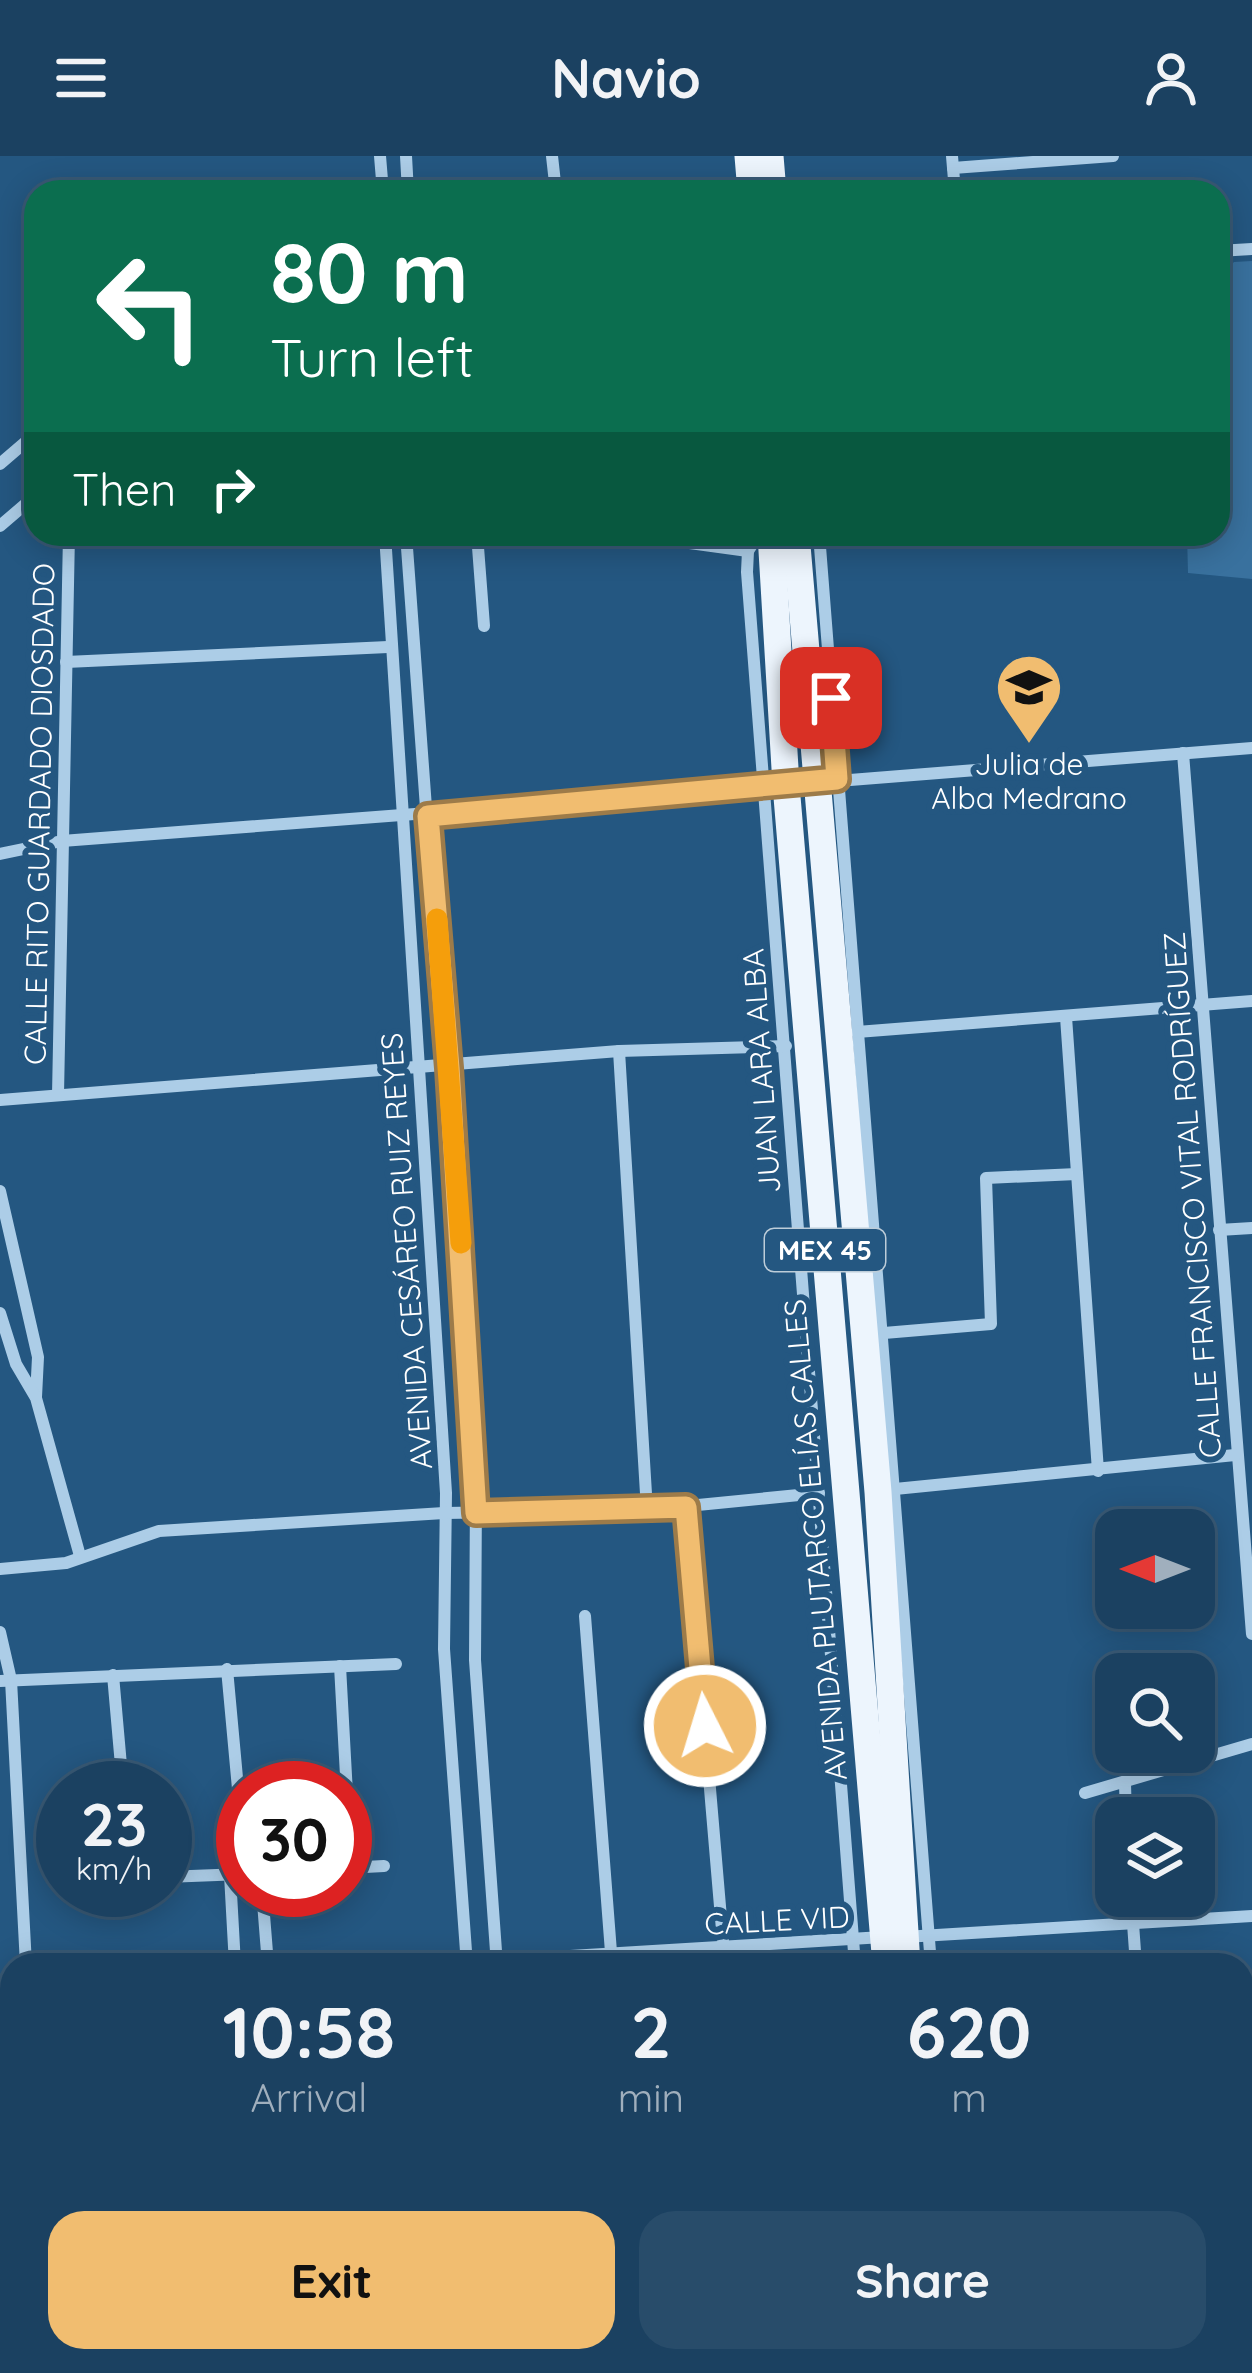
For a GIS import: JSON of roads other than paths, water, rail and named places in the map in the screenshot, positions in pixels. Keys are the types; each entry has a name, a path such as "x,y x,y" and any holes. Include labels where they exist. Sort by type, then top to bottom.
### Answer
{"main road":[{"name":"AVENIDA PLUTARCO ELÍAS CALLES","path":"760,546 805,1166 832,1346 865,1767 902,1948"},
{"name":"AVENIDA PLUTARCO ELÍAS CALLES","path":"798,546 827,782 847,1154 877,1337 902,1948"},
{"path":"847,1154 869,1184"},
{"path":"810,1369 832,1346"},
{"path":"898,1776 914,1739"},
{"path":"838,1748 865,1767"}],"street":[{"path":"952,162 1113,156"},
{"path":"0,464 24,443"},
{"path":"0,526 24,505"},
{"name":"CALLE RITO GUARDADO DIOSDADO","path":"58,1095 69,546"},
{"name":"AVENIDA CESÁREO RUIZ REYES","path":"385,546 444,1513 444,1649 466,1953"},
{"name":"AVENIDA CESÁREO RUIZ REYES","path":"407,546 449,1068 476,1513 475,1660 495,1953"},
{"path":"478,546 484,626"},
{"path":"819,546 827,782 856,1032 877,1337 895,1490 914,1739 902,1948"},
{"path":"66,662 388,647"},
{"path":"0,854 62,841 1252,748"},
{"name":"CALLE FRANCISCO VITAL RODRÍGUEZ","path":"1183,753 1252,1634"},
{"name":"JUAN LARA ALBA","path":"774,786 787,1046 805,1166 810,1369 854,1953"},
{"path":"856,1032 1252,1001"},
{"path":"1066,1017 1098,1471"},
{"path":"0,1100 619,1052 787,1046"},
{"path":"619,1052 647,1510"},
{"path":"877,1337 991,1324 986,1178 1077,1174"},
{"path":"0,1191 38,1357 36,1398"},
{"path":"1219,1230 1252,1228"},
{"path":"0,1313 16,1364 36,1398 80,1556"},
{"path":"895,1490 1235,1455"},
{"path":"0,1569 66,1563 159,1531 444,1513 647,1510 819,1493"},
{"path":"686,1507 724,1953"},
{"path":"585,1616 612,1953"},
{"path":"0,1633 25,1953"},
{"path":"6,1680 396,1664"},
{"path":"340,1666 344,1761"},
{"path":"227,1669 235,1761"},
{"path":"112,1676 120,1761"},
{"path":"1085,1793 1252,1744"},
{"path":"1125,1784 1125,1797"},
{"path":"372,1867 384,1866"},
{"name":"CALLE VID","path":"664,1953 853,1941 902,1948 1252,1916"},
{"path":"236,1953 237,1917"},
{"path":"264,1917 267,1953"},
{"path":"1132,1917 1135,1953"}],"place":[{"name":"Julia de Alba Medrano","path":"1029,746"}]}
